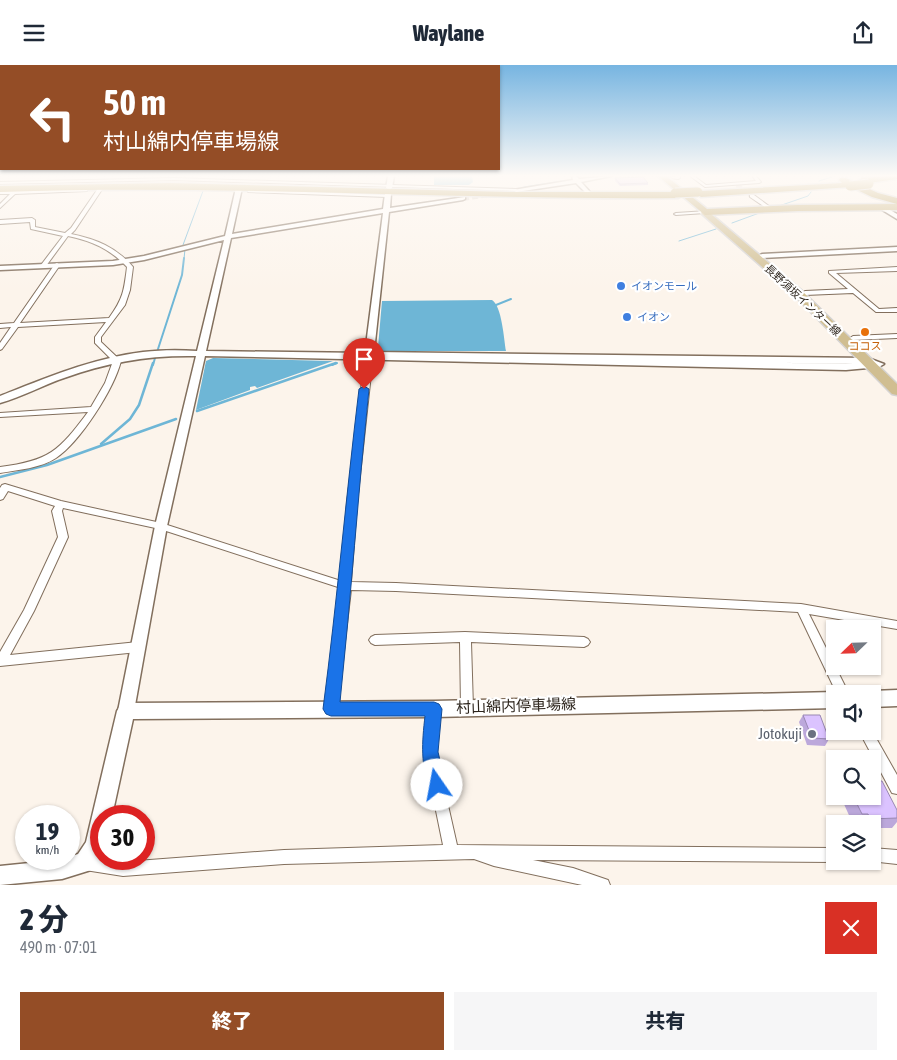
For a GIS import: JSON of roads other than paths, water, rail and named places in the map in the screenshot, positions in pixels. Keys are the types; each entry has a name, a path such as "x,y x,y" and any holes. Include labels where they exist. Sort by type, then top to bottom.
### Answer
{"main road":[{"name":"長野須坂インター線","path":"711,214 805,293 854,338 873,364 897,383"},
{"name":"長野須坂インター線","path":"711,214 873,364 897,391"},
{"path":"881,699 897,698"},
{"name":"村山綿内停車場線","path":"126,711 434,709 826,700"},
{"path":"105,805 126,711"},
{"path":"0,876 62,869 84,863 90,854"}],"street":[{"path":"44,265 82,214"},
{"path":"126,711 161,526 233,214"},
{"path":"0,268 126,261 228,236 365,214"},
{"path":"331,709 346,586 352,503 386,214"},
{"path":"0,222 32,219 33,228 86,238 109,247 119,253 130,267 127,290 122,305 99,335 97,342 117,361 110,385 61,450 5,477"},
{"path":"762,256 897,249"},
{"path":"0,347 57,265"},
{"path":"897,269 831,272 878,311 897,310"},
{"path":"805,293 854,291"},
{"path":"0,326 111,320"},
{"path":"854,338 897,335"},
{"path":"0,399 114,358 150,353 846,367 860,368 873,373 897,396"},
{"path":"369,356 379,354 467,354 873,364"},
{"path":"846,367 873,364"},
{"path":"0,415 93,409"},
{"path":"0,497 5,477"},
{"path":"5,477 60,504 161,526 346,586 801,608 897,625"},
{"path":"0,661 29,611 63,537 57,511 60,504"},
{"path":"801,608 839,685"},
{"path":"375,640 465,637 584,642"},
{"path":"465,637 467,708"},
{"path":"0,661 138,647"},
{"path":"434,709 430,752 452,852"},
{"path":"870,740 897,788"},
{"path":"84,863 123,869 284,857 452,852 826,855"},
{"path":"471,852 496,860 581,876 602,885"},
{"path":"881,856 897,857"}],"water":[{"path":"492,300 500,316 506,351 383,351 378,347 382,301"},
{"path":"213,358 333,361 257,388 255,386 250,387 250,390 196,410 206,361"}],"waterway":[{"path":"183,245 194,214"},
{"path":"732,223 756,214"},
{"path":"235,233 306,222"},
{"path":"679,241 716,229"},
{"path":"184,259 185,249"},
{"path":"158,349 182,275 184,258"},
{"path":"496,305 511,299"},
{"path":"153,365 155,358"},
{"path":"101,444 130,419 139,405 153,363"},
{"path":"197,411 336,363"},
{"path":"332,365 337,363"},
{"path":"0,477 47,465 176,419"}],"place":[{"name":"イオンモール","path":"621,286"},
{"name":"イオン","path":"627,317"},
{"name":"ココス","path":"865,332"},
{"name":"Jotokuji","path":"812,734"}]}
